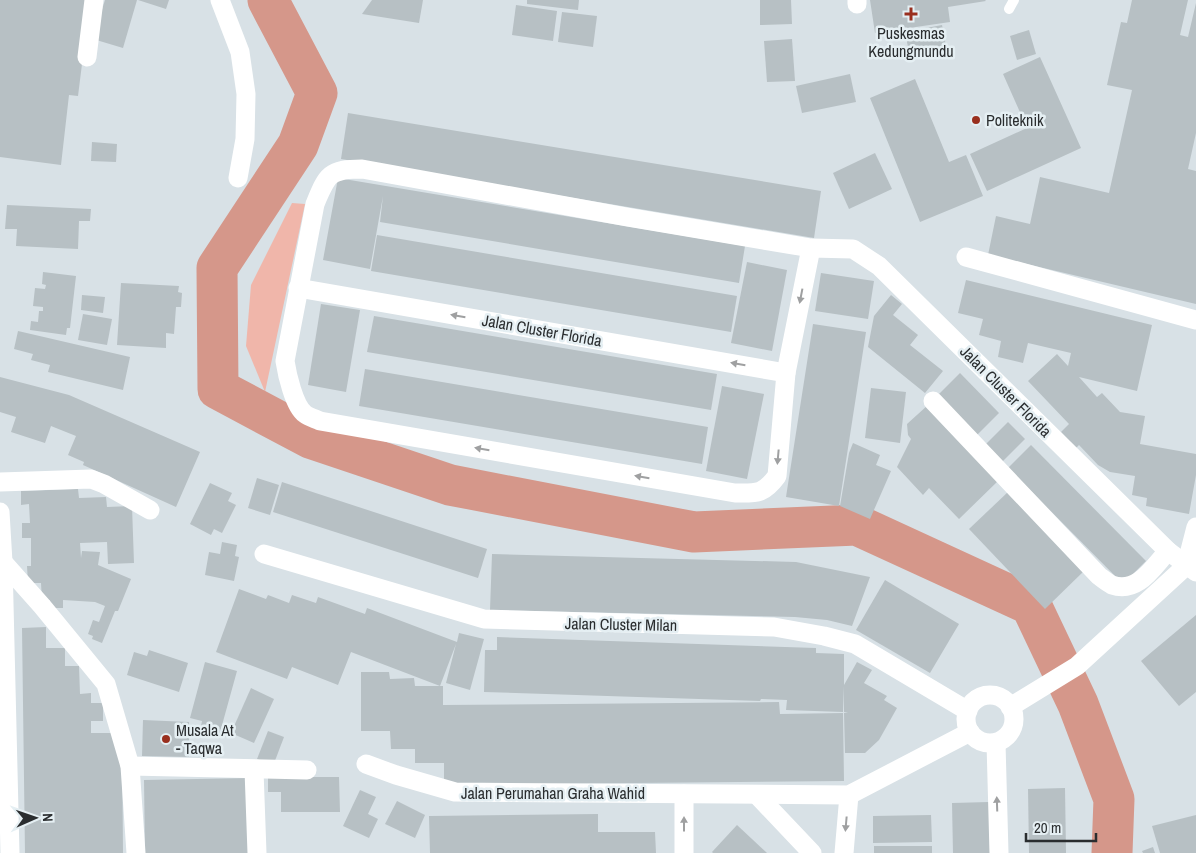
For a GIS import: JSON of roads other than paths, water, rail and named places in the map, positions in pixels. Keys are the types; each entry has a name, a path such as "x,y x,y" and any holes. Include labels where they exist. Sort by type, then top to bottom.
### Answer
{"street":[{"path":"87,57 94,0"},
{"path":"220,0 240,52 246,94 245,139 238,178"},
{"name":"Jalan Cluster Florida","path":"298,288 786,373 776,476 770,486 760,493 725,491 320,421 304,414 288,380 285,361 298,288 315,204 324,181 335,172 348,169 362,169 627,218 811,248 853,249 879,266 1168,550 1191,569"},
{"path":"786,373 811,248"},
{"path":"966,257 1196,320"},
{"path":"933,401 1105,581 1112,585 1126,587 1141,582 1168,550"},
{"path":"0,482 91,479 104,484 150,510"},
{"path":"0,512 3,562 4,775 10,853"},
{"path":"1010,707 1077,666 1191,569 1196,527"},
{"name":"Jalan Cluster Milan","path":"264,554 484,620 774,628 824,636 855,644 968,710"},
{"path":"3,562 106,684 130,766 136,853"},
{"path":"991,695 999,697 1010,707 1013,714 1012,728 1008,735 996,743 981,742 970,732 966,718 968,710 977,699 991,695"},
{"name":"Jalan Perumahan Graha Wahid","path":"366,764 455,792 849,795 970,732"},
{"path":"996,743 999,853"},
{"path":"130,766 307,770"},
{"path":"254,770 257,853"},
{"path":"684,794 684,853"},
{"path":"757,795 812,853"},
{"path":"844,853 849,795"}],"waterway":[{"path":"268,0 317,93 298,145 217,268 218,389 310,438 450,485 694,532 857,525 1031,605 1078,704 1114,799 1112,853"}],"place":[{"name":"Puskesmas Kedungmundu","path":"911,14"},
{"name":"Politeknik","path":"976,120"},
{"name":"Musala At - Taqwa","path":"166,739"}]}
